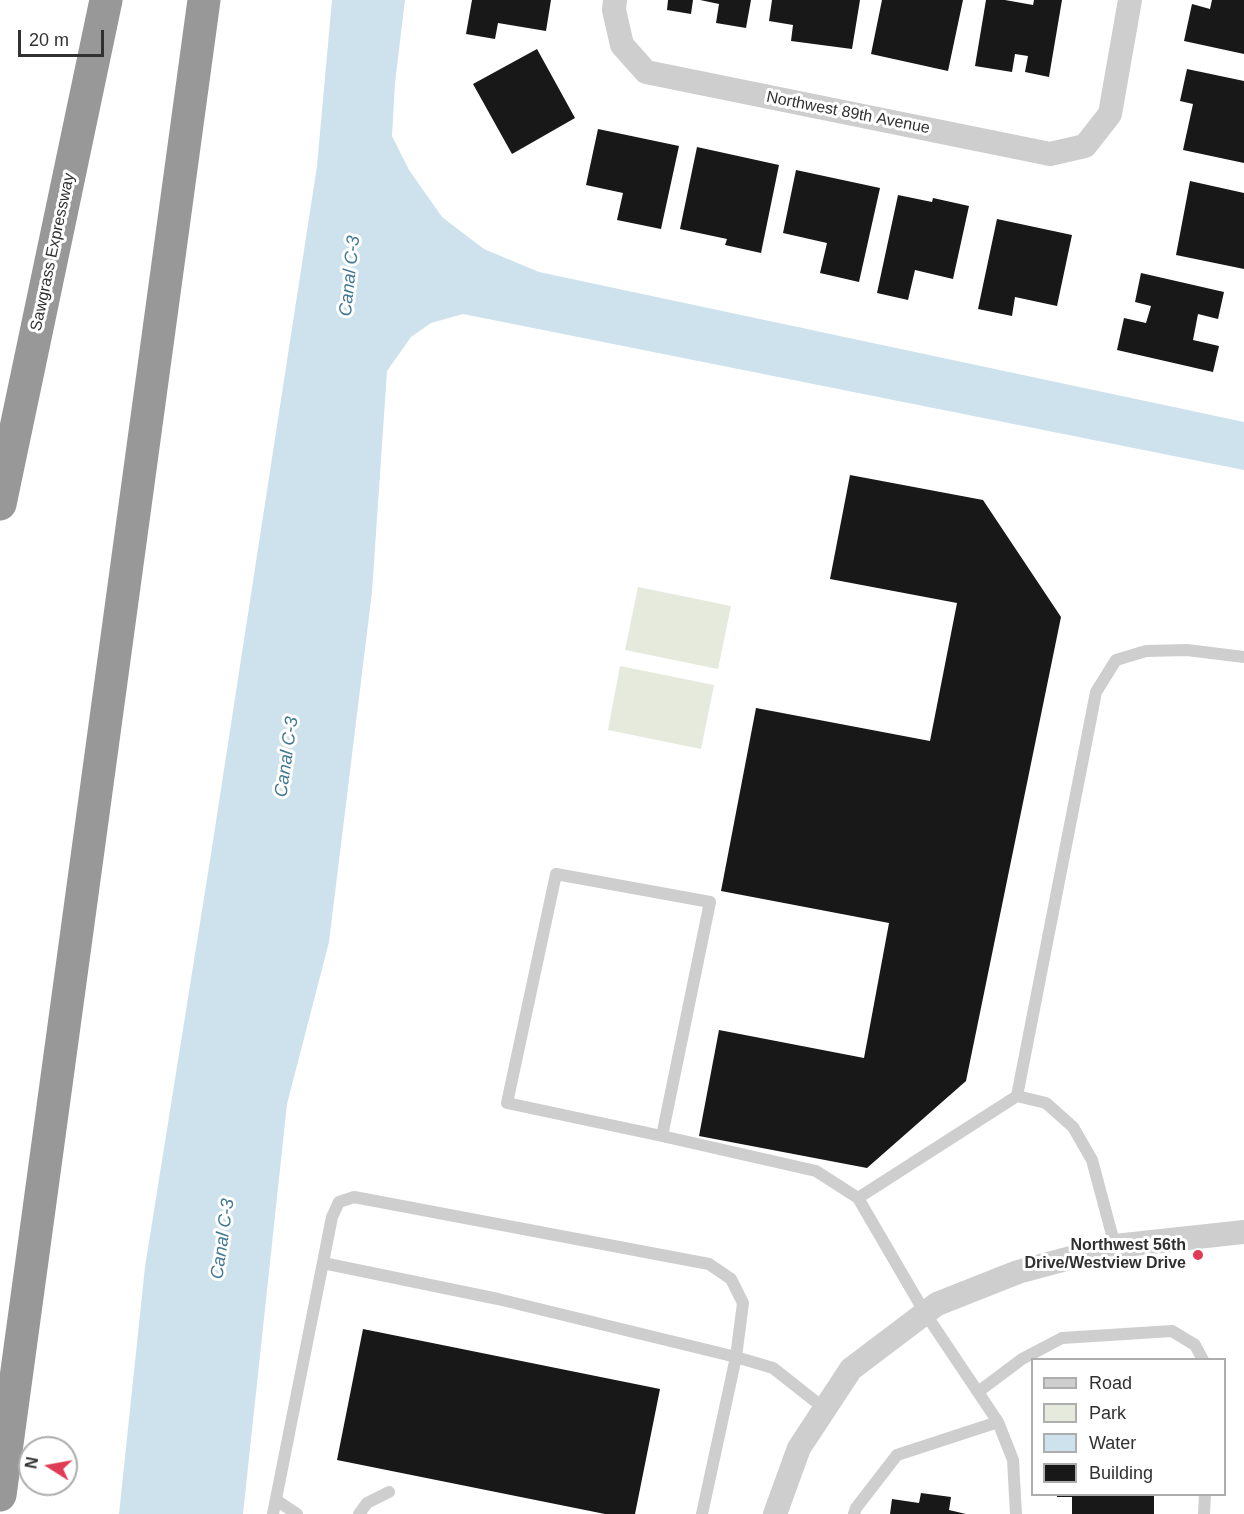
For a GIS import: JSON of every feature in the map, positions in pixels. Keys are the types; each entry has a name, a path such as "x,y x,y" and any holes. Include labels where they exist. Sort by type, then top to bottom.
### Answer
{"highway":[{"name":"Sawgrass Expressway","path":"0,504 106,0"},
{"path":"0,1495 204,0"}],"street":[{"name":"Northwest 89th Avenue","path":"615,0 614,10 622,45 646,72 1050,154 1085,146 1110,114 1130,0"},
{"path":"775,1514 799,1448 851,1369 937,1304 1018,1272 1115,1246 1244,1232"}],"lane":[{"path":"1017,1096 1096,692 1116,660 1146,651 1187,650 1244,657"},
{"path":"662,1136 710,902 556,874 507,1103 816,1171 858,1198 925,1313 998,1422 1013,1460 1016,1514"},
{"path":"858,1198 1017,1096 1046,1103 1073,1127 1092,1160 1115,1246"},
{"path":"273,1514 332,1217 339,1202 354,1197 710,1264 731,1279 743,1303 736,1357 702,1514"},
{"path":"323,1263 498,1299 736,1357 773,1368 825,1409"},
{"path":"978,1392 1022,1359 1062,1338 1172,1331 1195,1346 1202,1358"},
{"path":"854,1514 856,1508 897,1455 998,1422"},
{"path":"359,1514 367,1503 389,1492"},
{"path":"1204,1514 1205,1496"},
{"path":"276,1500 297,1514"}],"green space":[{"path":"638,587 731,606 718,669 625,650"},
{"path":"620,666 714,685 701,749 608,730"}],"water":[{"name":"Canal C-3","path":"332,0 405,0 395,83 392,136 409,170 442,217 484,249 539,272 1244,422 1244,470 463,314 431,323 411,337 387,371 372,592 329,942 287,1104 243,1514 119,1514 145,1267 317,166"}],"building":[{"path":"472,0 551,0 546,31 498,23 495,39 466,34"},
{"path":"668,0 693,0 691,14 667,10"},
{"path":"700,0 751,0 746,28 716,23 719,4"},
{"path":"772,0 860,0 852,49 791,41 793,25 769,21"},
{"path":"882,0 963,0 948,71 871,54"},
{"path":"986,0 1005,0 1033,5 1034,0 1062,0 1049,77 1025,72 1028,56 1015,54 1012,72 975,66"},
{"path":"1212,0 1244,0 1244,54 1184,41 1192,4 1210,9"},
{"path":"537,49 575,118 512,154 473,84"},
{"path":"1187,69 1244,81 1244,163 1183,150 1193,104 1180,101"},
{"path":"598,129 679,146 661,229 617,220 623,193 586,185"},
{"path":"697,147 779,165 761,253 725,245 727,239 680,229"},
{"path":"796,170 880,188 859,282 820,273 827,243 783,233"},
{"path":"1190,181 1244,193 1244,269 1176,255"},
{"path":"898,195 932,202 933,198 969,206 953,279 915,270 908,300 877,293"},
{"path":"997,219 1072,235 1057,306 1015,297 1012,316 978,309"},
{"path":"1141,273 1224,292 1218,319 1198,314 1193,340 1219,346 1213,372 1117,350 1124,318 1146,323 1151,306 1135,302"},
{"path":"850,475 983,500 1061,617 966,1081 867,1168 699,1136 719,1030 864,1058 889,923 721,891 756,708 930,741 957,603 830,579"},
{"path":"363,1329 660,1389 635,1514 605,1514 337,1460"},
{"path":"921,1493 951,1497 949,1510 966,1514 890,1514 892,1499 919,1503"},
{"path":"1154,1496 1154,1514 1072,1514 1072,1497 1057,1497"}],"place":[{"name":"Northwest 56th Drive/Westview Drive","path":"1198,1255"}]}
